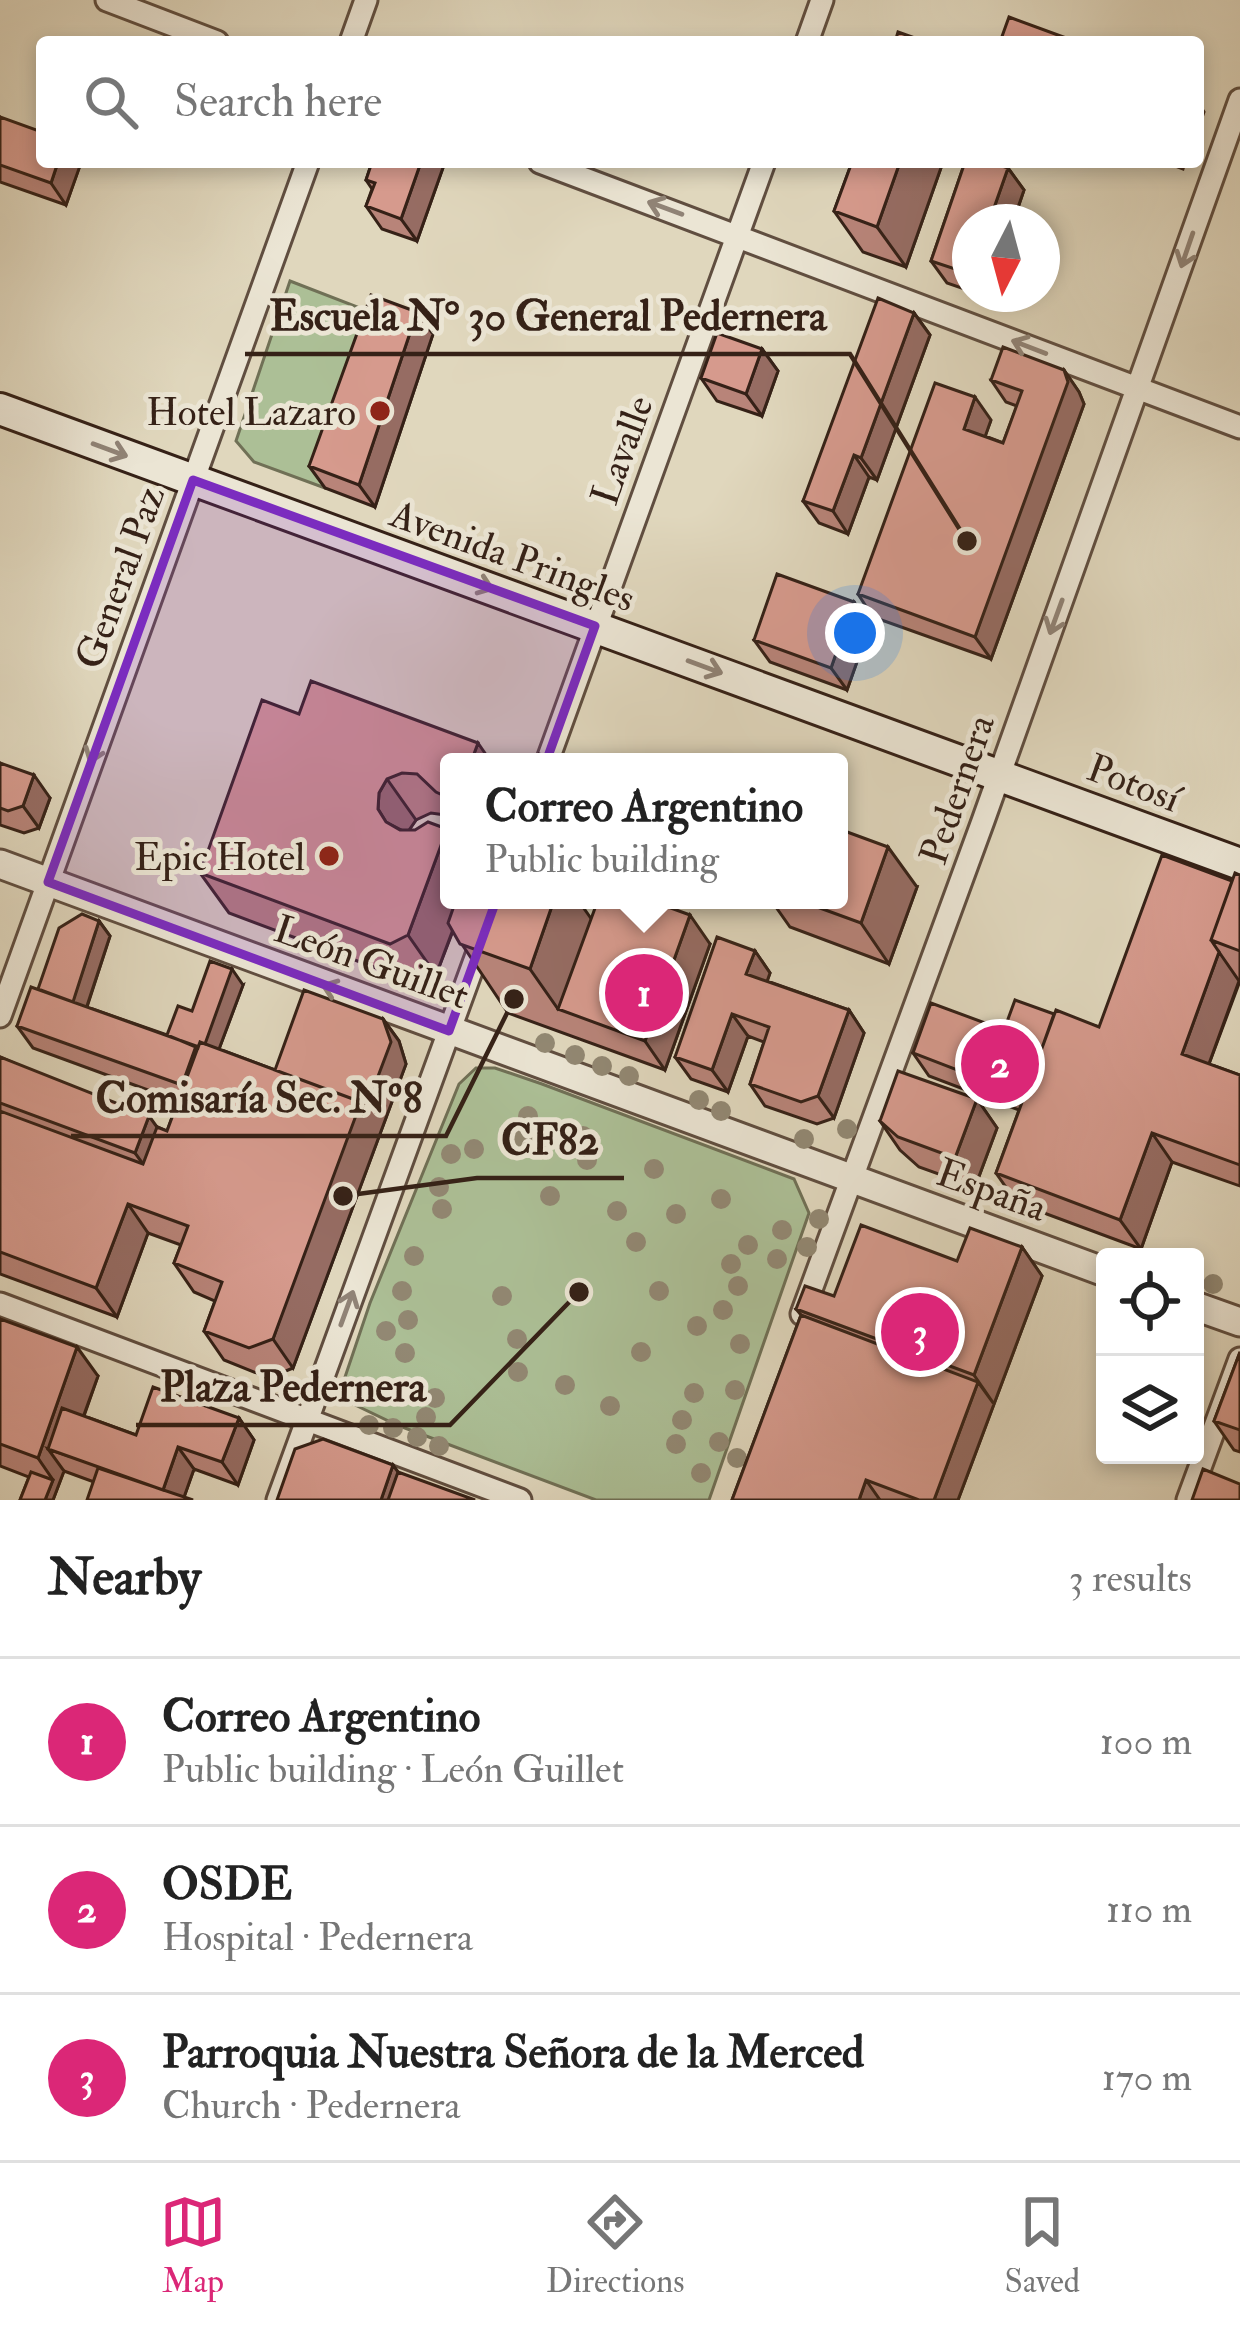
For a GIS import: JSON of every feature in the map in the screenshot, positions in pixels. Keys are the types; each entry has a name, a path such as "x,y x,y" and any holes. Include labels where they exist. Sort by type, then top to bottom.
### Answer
{"main road":[{"name":"Avenida Pringles","path":"0,410 999,774"},
{"name":"Potosí","path":"999,774 1240,864"}],"street":[{"path":"107,0 201,36"},
{"path":"353,36 366,0"},
{"path":"809,36 822,0"},
{"name":"Pedernera","path":"794,1337 1240,100"},
{"name":"General Paz","path":"0,1016 306,168"},
{"path":"556,168 1240,428"},
{"name":"Lavalle","path":"550,753 762,168"},
{"name":"León Guillet","path":"0,864 852,1177"},
{"path":"278,1500 494,909"},
{"name":"España","path":"852,1177 1096,1269"},
{"path":"0,1304 520,1500"},
{"path":"1204,1309 1240,1322"},
{"path":"1188,1500 1240,1359"}],"highlighted area":[{"path":"193,480 595,626 449,1031 48,882"}],"green space":[{"path":"290,281 386,318 325,488 254,462 236,441"},
{"path":"476,1068 495,1068 542,1084 794,1179 809,1213 709,1500 596,1500 351,1403 344,1380 370,1303 459,1084"}],"building":[{"path":"1009,17 1061,36 1002,36"},
{"path":"0,117 36,130 36,168 56,168 51,183 0,165"},
{"path":"370,168 419,168 401,219 366,206 375,183 366,180"},
{"path":"850,168 898,168 877,227 834,211"},
{"path":"963,168 1008,168 995,204 952,204 952,268 931,261"},
{"path":"371,295 417,312 359,485 309,466"},
{"path":"878,298 914,313 861,458 854,455 833,511 803,501"},
{"path":"717,333 762,349 746,394 701,378"},
{"path":"1003,347 1064,370 1068,382 975,637 858,594 935,383 975,397 964,429 1003,443 1022,391 991,380"},
{"path":"777,574 854,602 831,668 754,640"},
{"path":"311,681 478,743 474,753 440,753 440,794 417,774 402,773 387,779 379,793 378,809 386,822 400,830 415,830 428,822 440,826 440,848 408,935 390,944 200,873 262,700 299,714"},
{"path":"0,763 34,775 23,806 8,811 0,808"},
{"path":"848,832 888,847 861,923 823,909 848,909"},
{"path":"1162,855 1232,881 1211,940 1219,952 1182,1054 1240,1075 1240,1165 1152,1133 1120,1220 996,1173 1056,1010 1099,1027"},
{"path":"1235,873 1240,875 1240,951 1211,940"},
{"path":"453,909 551,909 530,969 460,944 448,923"},
{"path":"595,909 674,909 690,915 645,1041 558,1009"},
{"path":"82,914 99,921 73,1002 38,989 59,928"},
{"path":"717,937 755,951 746,974 849,1010 818,1096 801,1102 750,1084 769,1027 732,1014 712,1070 675,1057"},
{"path":"210,961 232,969 205,1044 200,1042 198,1048 167,1035 178,1006 192,1011"},
{"path":"31,987 196,1046 182,1085 17,1026"},
{"path":"304,990 383,1019 391,1042 366,1108 361,1102 275,1070"},
{"path":"1015,1000 1054,1014 1025,1096 913,1053 931,1003 1004,1030"},
{"path":"200,1042 361,1102 273,1339 249,1348 204,1331 222,1282 174,1263 188,1226 128,1204 96,1288 0,1252 0,1111 143,1164 157,1127 167,1131"},
{"path":"0,1057 149,1116 135,1153 0,1103"},
{"path":"898,1071 977,1099 955,1158 898,1137 880,1121"},
{"path":"861,1225 957,1261 970,1228 1022,1247 974,1375 796,1309 805,1286 834,1296"},
{"path":"801,1315 978,1382 934,1500 919,1500 866,1480 859,1500 732,1500"},
{"path":"0,1319 77,1347 38,1458 0,1444"},
{"path":"1240,1352 1240,1430 1214,1421"},
{"path":"153,1387 239,1418 222,1462 178,1447 163,1490 48,1449 62,1408 136,1435"},
{"path":"323,1439 393,1465 381,1500 277,1500 295,1449"},
{"path":"98,1468 193,1500 87,1500"},
{"path":"1203,1469 1240,1484 1240,1500 1192,1500"},
{"path":"31,1472 53,1480 45,1500 20,1500"},
{"path":"398,1472 475,1500 388,1500"}],"place":[{"name":"Hotel Lazaro","path":"380,411"},
{"name":"Escuela N° 30 General Pedernera","path":"967,541"},
{"name":"Epic Hotel","path":"329,856"},
{"name":"Correo Argentino","path":"644,993"},
{"name":"Comisaría Sec. Nº8","path":"514,999"},
{"name":"OSDE","path":"1000,1064"},
{"name":"CF82","path":"343,1196"},
{"name":"Plaza Pedernera","path":"579,1292"},
{"name":"Parroquia Nuestra Señora de la Merced","path":"920,1332"}]}
